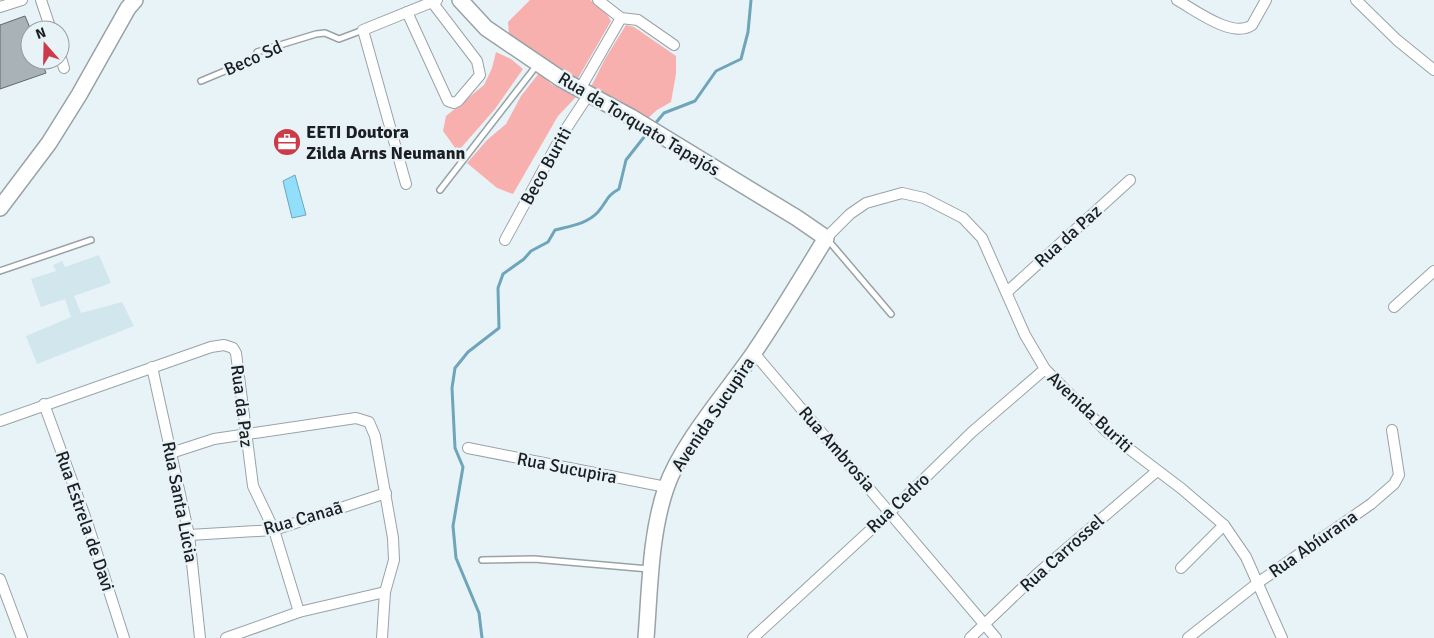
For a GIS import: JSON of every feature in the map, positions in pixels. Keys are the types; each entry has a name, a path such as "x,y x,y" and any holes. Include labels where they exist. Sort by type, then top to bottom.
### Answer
{"street":[{"path":"0,7 22,0"},
{"path":"41,0 48,20"},
{"path":"0,208 49,143 135,0"},
{"name":"Rua da Torquato Tapajós","path":"460,0 486,28 539,63 584,92 631,117 797,218 826,238"},
{"path":"598,0 621,18 638,20 674,45"},
{"path":"1177,0 1206,17 1238,29 1252,25 1266,0"},
{"path":"1356,0 1398,40 1434,70"},
{"path":"406,184 363,30 407,12 434,1 458,39 477,61 480,71 478,79 458,101 450,103 407,12"},
{"name":"Beco Buriti","path":"505,240 621,18"},
{"name":"Rua da Paz","path":"1007,292 1130,180"},
{"name":"Avenida Buriti","path":"826,238 850,214 866,203 902,193 919,196 962,218 977,232 990,253 1025,335 1045,369 1107,432 1157,472 1182,489 1224,525 1246,557 1259,582 1282,638"},
{"name":"Avenida Sucupira","path":"646,638 651,569 659,513 666,487 680,458 754,353 826,238"},
{"path":"1394,306 1434,271"},
{"name":"Rua da Paz","path":"0,421 218,344 233,348 253,486 274,530 299,612"},
{"name":"Rua Ambrosia","path":"754,353 996,638"},
{"name":"Rua Santa Lúcia","path":"152,367 189,535 200,638"},
{"name":"Rua Cedro","path":"753,638 890,512 972,432 1045,369"},
{"name":"Rua Estrela de Davi","path":"44,404 87,522 124,638"},
{"path":"171,453 214,439 346,420 365,420 372,427 386,493 394,560 385,592 382,638"},
{"name":"Rua Abíurana","path":"1188,638 1259,582 1371,504 1394,484 1399,475 1392,430"},
{"name":"Rua Sucupira","path":"468,448 666,487"},
{"name":"Rua Carrossel","path":"970,638 1037,574 1157,472"},
{"name":"Rua Canaã","path":"189,535 274,530 386,493"},
{"path":"1181,568 1224,525"},
{"path":"0,579 22,638"},
{"path":"226,638 299,612 385,592"}],"lane":[{"name":"Beco Sd","path":"201,81 256,58 258,52 316,34 325,33 340,39 363,30"},
{"path":"440,190 539,63"},
{"path":"826,238 891,314"},
{"path":"0,271 91,240"},
{"path":"482,560 534,559 651,569"}],"shaded area":[{"path":"530,0 590,0 605,11 611,21 577,80 539,54 526,50 509,36 508,22"},
{"path":"626,25 634,27 676,56 676,74 671,102 657,110 647,119 591,87 605,59"},
{"path":"496,52 511,59 523,69 495,109 460,149 456,149 443,131 446,116 484,85 492,68"},
{"path":"539,73 551,84 576,97 558,116 513,194 497,188 467,163 487,140 506,124 521,96"},
{"path":"99,255 111,283 74,296 81,313 122,302 134,326 37,364 26,336 71,317 65,299 41,307 31,279 56,271 53,265 62,261 65,267"}],"water":[{"path":"295,175 306,215 292,218 283,181"}],"building":[{"path":"25,16 27,20 20,20 20,70 45,70 46,73 0,89 0,25"}],"waterway":[{"path":"654,125 664,113 695,101 716,71 741,59 748,32 751,0"},
{"path":"482,638 479,613 456,558 453,526 463,467 455,448 452,388 455,368 468,352 499,328 498,288 503,274 524,259 531,251 548,242 555,230 584,222 594,216 609,197 619,189 626,160 648,132"}],"place":[{"name":"EETI Doutora Zilda Arns Neumann","path":"287,142"}]}
